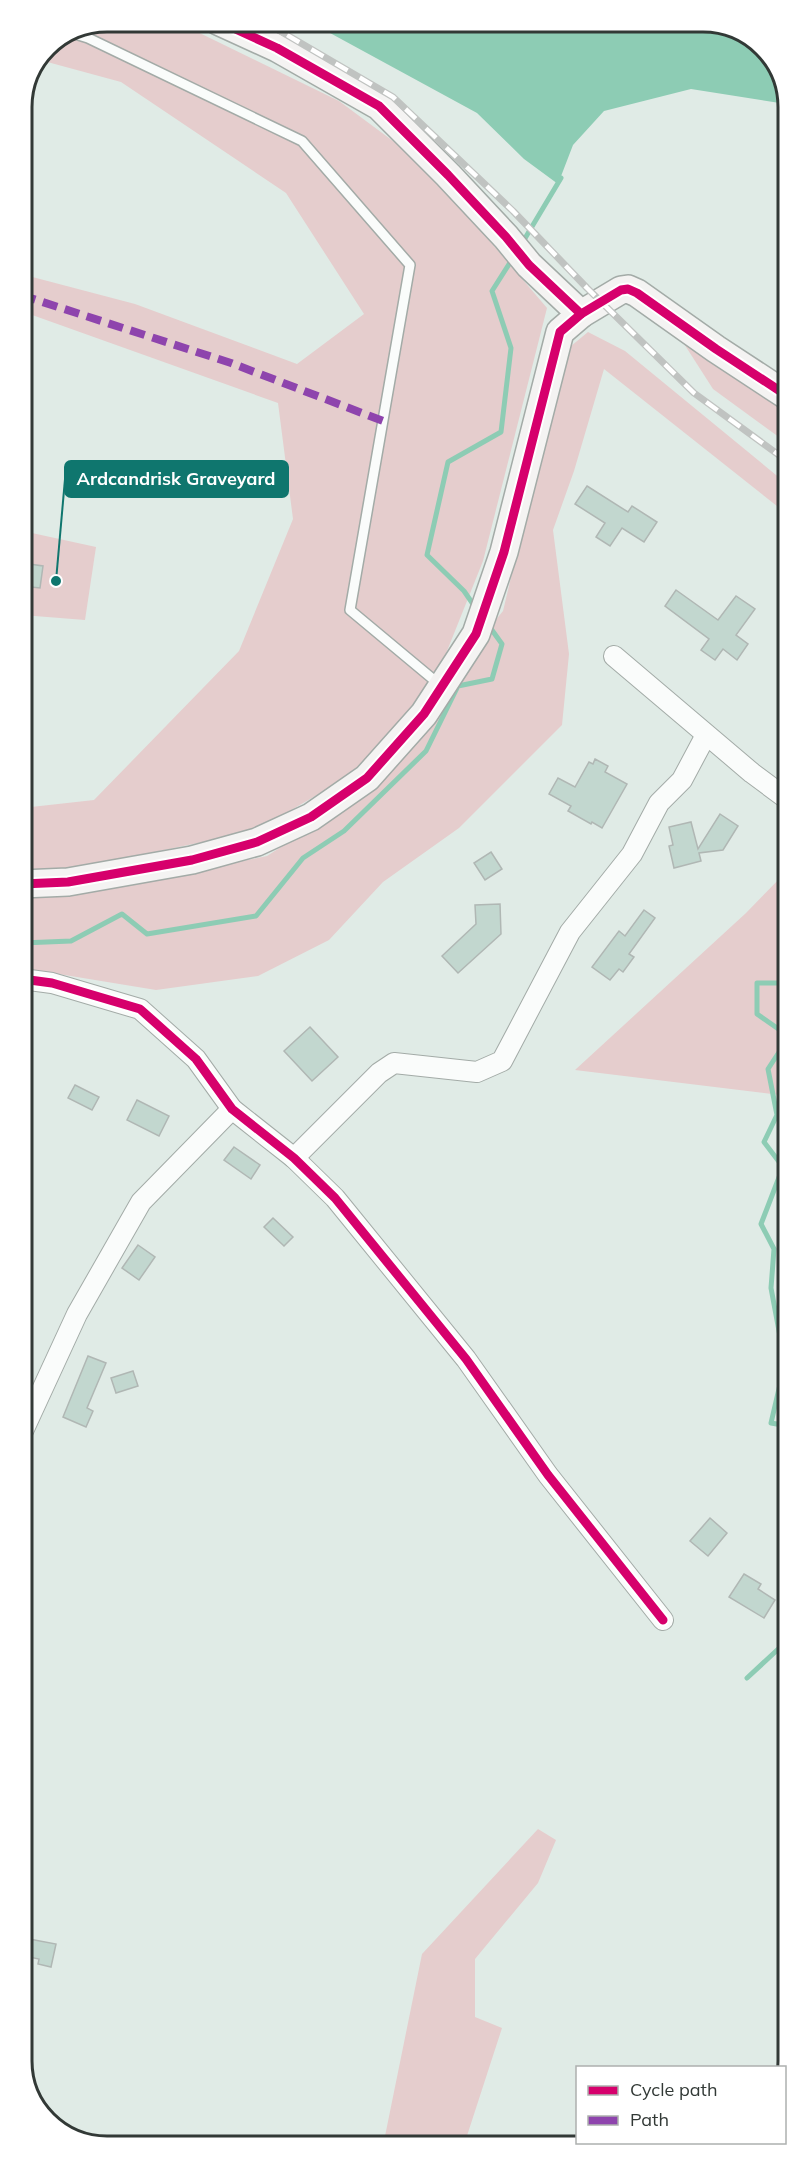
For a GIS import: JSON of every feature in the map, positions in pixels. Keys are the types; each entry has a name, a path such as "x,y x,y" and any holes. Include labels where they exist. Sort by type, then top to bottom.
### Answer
{"street":[{"path":"242,32 277,48 379,106 448,175 529,265 581,314"},
{"path":"32,884 68,882 192,860 257,842 311,817 367,778 424,714 476,634 504,552 560,332 581,314 621,290 628,289 637,292 716,349 778,390"},
{"path":"614,656 706,735 778,792"},
{"path":"294,1158 379,1073 394,1063 477,1072 502,1061 570,932 632,854 659,803 682,780 706,735"},
{"path":"32,980 52,983 140,1009 196,1059 232,1109 294,1158 335,1198 466,1359 548,1475 663,1620"},
{"path":"32,1412 77,1314 141,1202 232,1109"}],"lane":[{"path":"82,36 302,141 410,265 350,610 441,687"}],"shaded area":[{"path":"198,32 339,101 424,164 547,308 483,561 435,681 360,770 255,831 78,868 32,870 32,807 94,800 239,651 293,519 278,403 32,315 32,277 135,304 297,364 364,314 286,193 121,82 46,62 65,44 92,33"},
{"path":"328,32 709,32 732,37 757,53 771,73 778,96 778,103 691,89 604,111 573,145 558,184 524,159 477,113"},
{"path":"588,332 625,351 778,477 778,507 604,369 574,471 553,530 569,654 562,725 459,828 383,882 329,940 258,976 156,990 32,970 32,897 76,895 267,856 374,787 441,687 503,611 565,351"},
{"path":"679,336 778,404 778,436 713,389"},
{"path":"32,533 96,547 85,620 32,616"},
{"path":"778,880 778,1095 575,1070 746,913"},
{"path":"538,1829 556,1840 538,1883 475,1959 475,2017 502,2028 467,2136 385,2136 422,1954"}],"building":[{"path":"587,486 628,512 632,506 657,522 644,542 622,528 610,546 596,537 605,523 575,504"},
{"path":"32,564 43,566 40,588 32,587"},
{"path":"676,590 718,620 736,596 755,609 736,635 748,644 737,660 723,649 715,660 701,650 709,639 665,606"},
{"path":"595,759 608,766 605,772 627,784 602,828 568,811 571,806 549,794 558,778 575,787 589,762 593,764"},
{"path":"720,814 738,826 723,850 699,853 701,861 674,868 669,846 673,845 669,827 691,822 698,849"},
{"path":"491,852 502,869 485,880 474,863"},
{"path":"500,904 501,934 458,973 442,956 476,924 475,905"},
{"path":"644,910 655,918 629,954 634,957 623,972 619,969 610,980 592,967 619,931 625,936"},
{"path":"310,1027 338,1057 312,1081 284,1051"},
{"path":"75,1085 99,1097 92,1110 68,1098"},
{"path":"137,1100 169,1116 159,1136 127,1120"},
{"path":"234,1147 260,1165 251,1179 224,1160"},
{"path":"273,1218 293,1237 284,1246 264,1227"},
{"path":"138,1245 155,1257 139,1280 122,1268"},
{"path":"88,1356 106,1363 87,1408 93,1411 86,1427 63,1417"},
{"path":"133,1371 138,1386 116,1393 111,1378"},
{"path":"710,1518 727,1533 708,1556 690,1541"},
{"path":"744,1574 761,1584 758,1589 775,1600 764,1618 729,1597"},
{"path":"32,1940 56,1944 51,1967 38,1964 39,1959 32,1958"}],"waterway":[{"path":"521,245 561,178"},
{"path":"475,607 464,591 427,555 448,462 501,432 511,348 492,291 513,258"},
{"path":"32,943 71,941 122,914 147,934 256,916 303,858 344,831 426,751 458,686 492,679 502,644 489,626"},
{"path":"778,983 757,983 757,1014 778,1029"},
{"path":"778,1054 768,1069 777,1115 764,1142 778,1160"},
{"path":"778,1180 761,1224 774,1249 771,1288 778,1326"},
{"path":"778,1393 771,1423 778,1424"},
{"path":"747,1678 778,1649"}],"railway":[{"path":"282,32 393,97 513,211 587,288 694,393 778,454"}],"marked path":[{"path":"32,299 231,363 383,421"}],"cycle path":[{"path":"242,32 277,48 379,106 448,175 529,265 581,314 621,290 628,289 778,390"},
{"path":"32,884 68,882 192,860 257,842 311,817 367,778 424,714 476,634 504,552 560,332 581,314"},
{"path":"32,980 52,983 140,1009 196,1059 232,1109 294,1158 335,1198 466,1359 548,1475 663,1620"}],"place":[{"name":"Ardcandrisk Graveyard","path":"56,581"}]}
